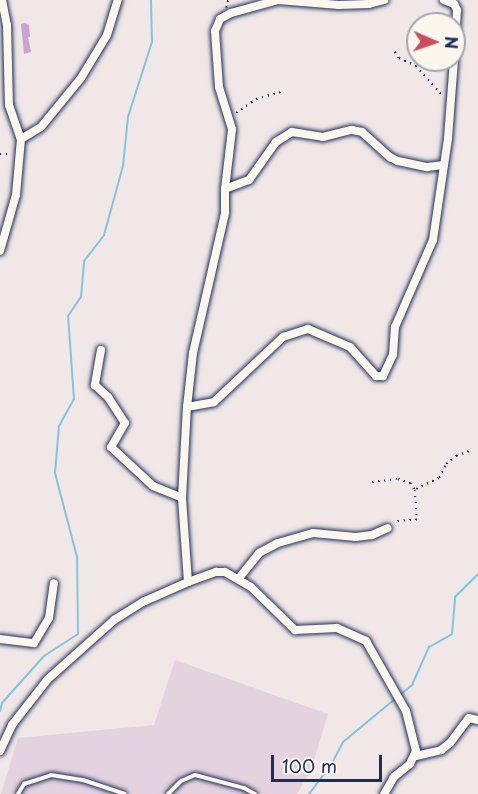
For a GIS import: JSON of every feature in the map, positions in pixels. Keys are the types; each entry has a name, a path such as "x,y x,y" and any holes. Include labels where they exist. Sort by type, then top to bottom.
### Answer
{"street":[{"path":"0,251 16,195 21,154 21,139 9,105 7,25 2,0"},
{"path":"21,139 41,127 81,78 107,35 118,0"},
{"path":"188,582 182,498 187,407 193,353 225,213 225,189 231,140 231,117 219,87 216,25 220,19 231,13 278,0 339,5 369,4 384,0"},
{"path":"444,0 453,4 458,12"},
{"path":"187,407 214,402 283,337 308,329 350,347 376,376 383,376 393,355 395,327 433,240 444,165 453,72"},
{"path":"225,189 249,180 276,142 292,132 323,137 352,130 362,132 390,158 427,167 444,165"},
{"path":"101,350 96,385 125,423 111,447 153,486 182,498"},
{"path":"239,578 259,553 278,543 313,533 356,537 372,535 388,528"},
{"path":"0,751 12,725 48,679 114,620 145,601 216,572 239,578 295,630 338,628 366,641 406,711 416,756"},
{"path":"0,639 34,643 49,618 54,583"},
{"path":"384,794 394,777 416,756 441,750 450,743 469,718 478,720"}],"lane":[{"path":"18,794 24,784 51,775 82,780 126,794"},
{"path":"168,794 182,781 195,775 244,788 255,794"}],"path":[{"path":"395,52 399,58 416,66 450,103"},
{"path":"231,117 256,99 281,92"},
{"path":"0,154 21,154"},
{"path":"415,490 439,478 446,464 456,456 469,451"},
{"path":"372,482 398,479 410,483 415,490 417,520 393,522 388,528"}],"shaded area":[{"path":"175,660 328,714 311,770 297,794 1,794 18,738 154,725"}],"building":[{"path":"21,24 29,25 30,37 28,37 31,52 24,54"}],"waterway":[{"path":"0,711 2,703 44,656 78,634 77,557 55,473 59,426 74,399 68,316 81,297 84,261 104,235 123,166 128,117 152,42 151,0"},
{"path":"400,695 412,685 429,647 452,634 455,597 478,574"},
{"path":"309,794 332,763 343,742 395,699"}]}
